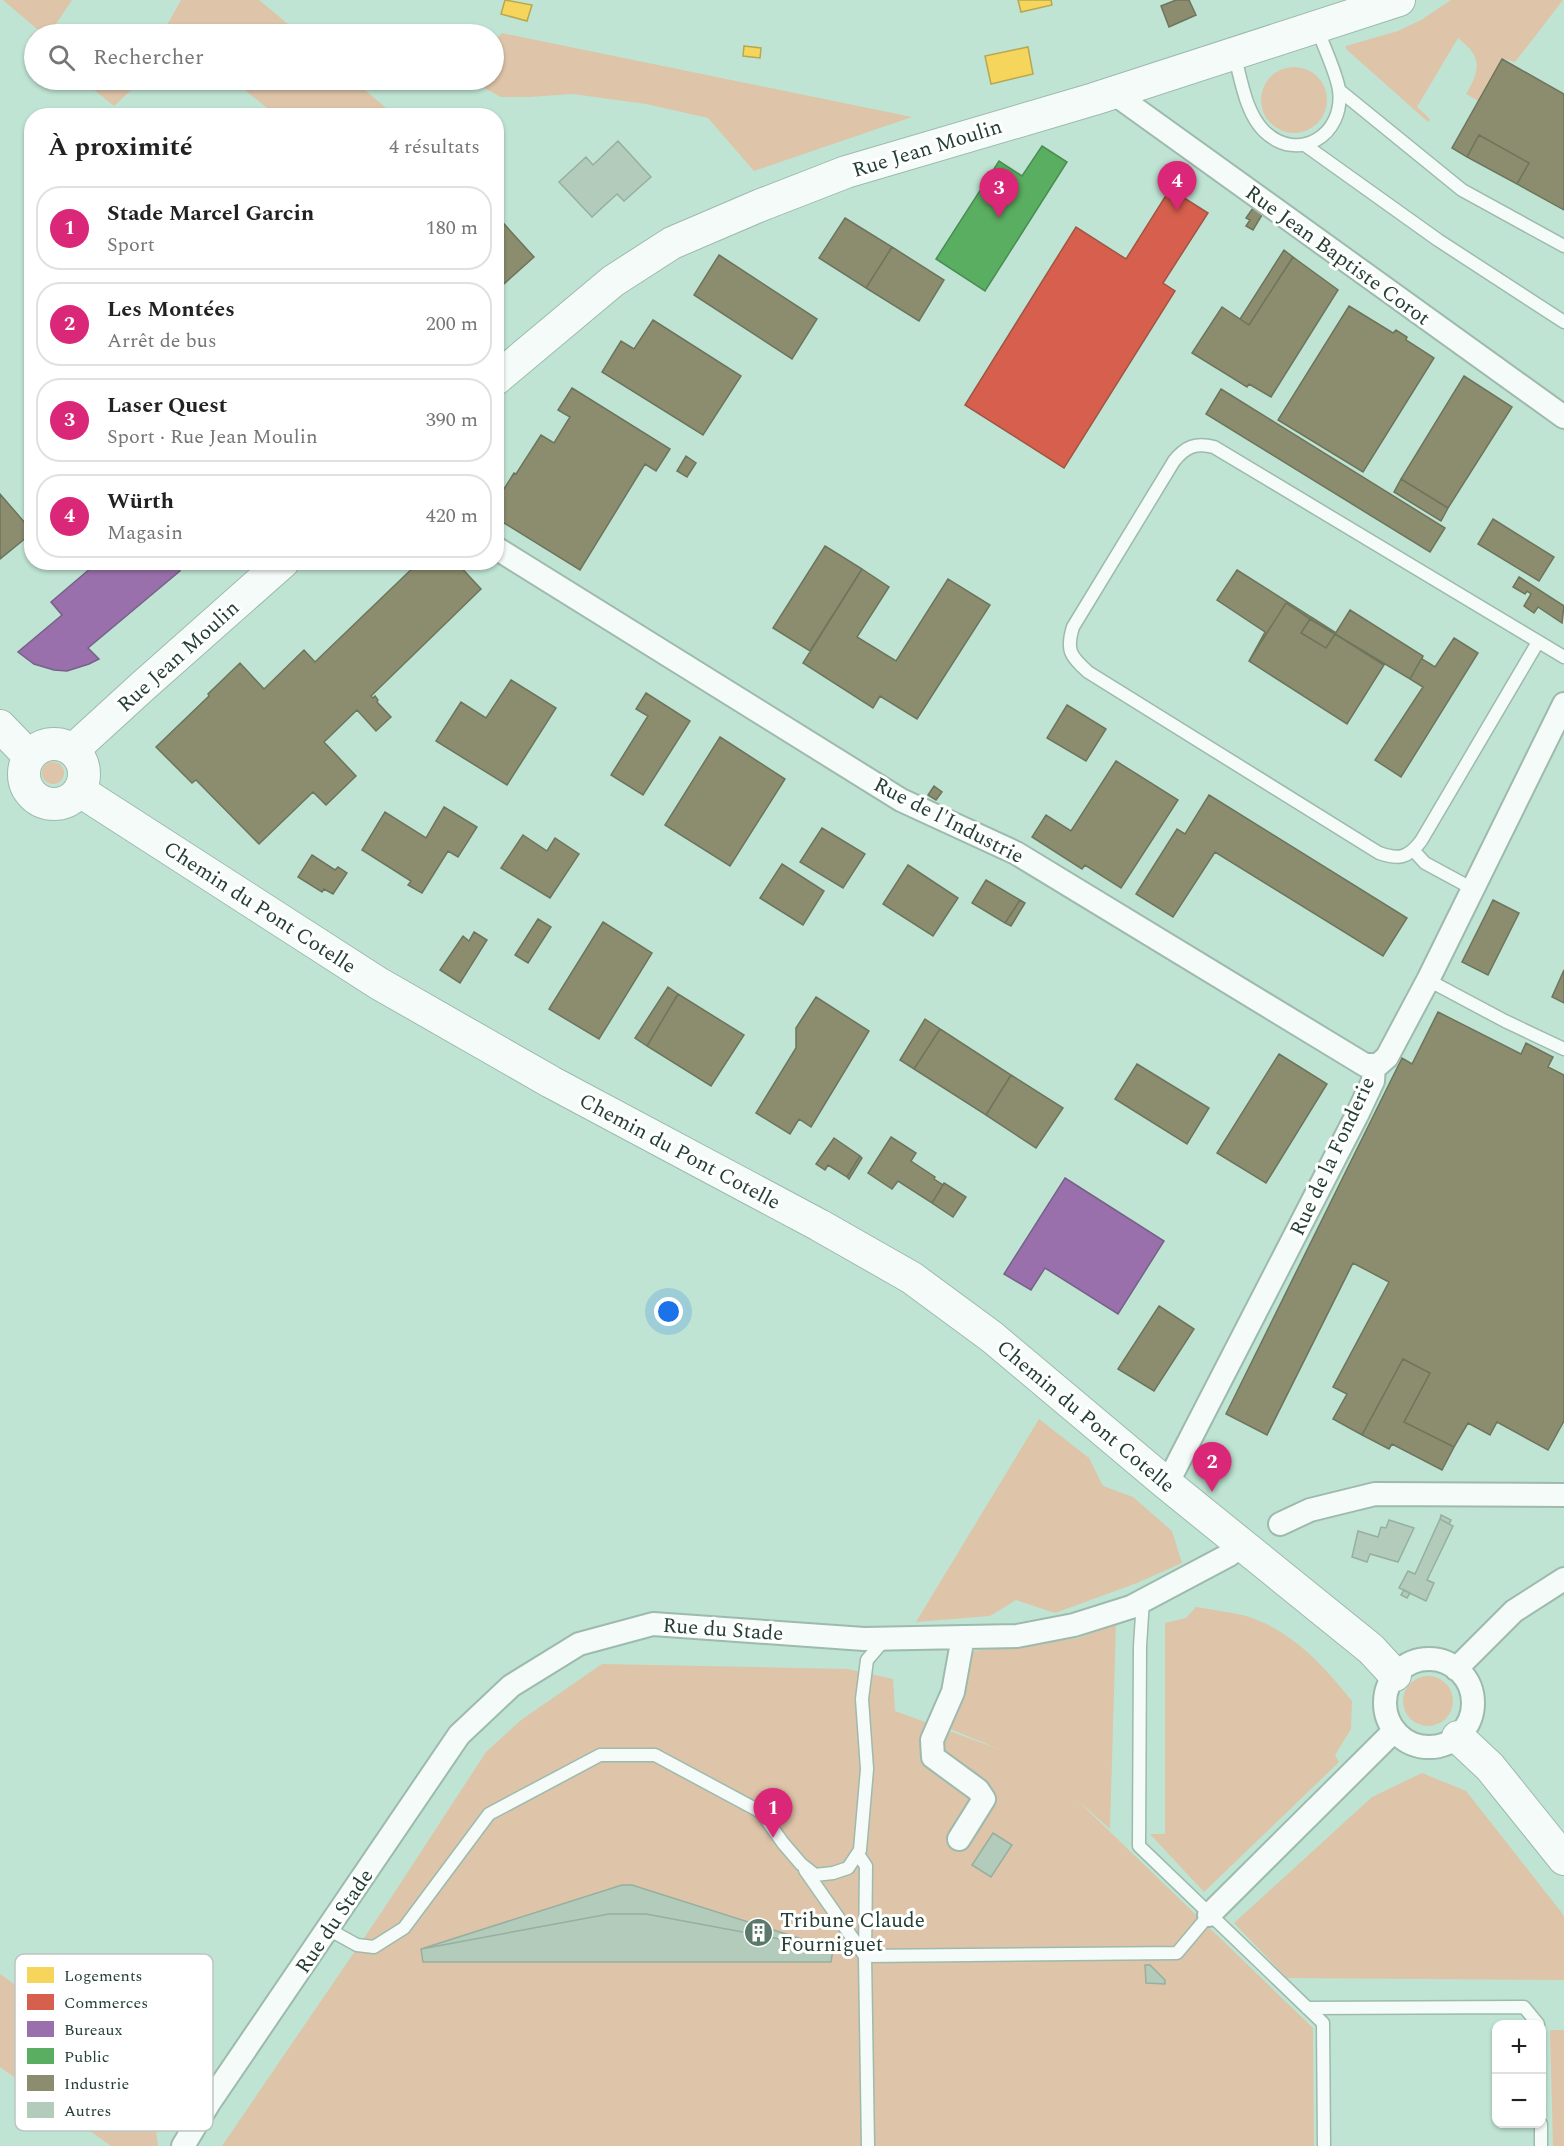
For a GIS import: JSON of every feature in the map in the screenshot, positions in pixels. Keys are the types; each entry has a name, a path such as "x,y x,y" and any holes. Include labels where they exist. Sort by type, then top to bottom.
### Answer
{"street":[{"name":"Rue Jean Moulin","path":"504,372 613,281 672,243 761,205 846,172 1112,92 1399,0"},
{"name":"Rue Jean Baptiste Corot","path":"1112,92 1564,417"},
{"name":"Rue de l'Industrie","path":"504,553 901,800 1016,853 1365,1065 1374,1065"},
{"name":"Rue Jean Moulin","path":"73,750 274,570"},
{"name":"Rue de la Fonderie","path":"1167,1484 1357,1115 1373,1081 1374,1065 1382,1063 1388,1057 1564,704"},
{"path":"0,726 29,756"},
{"path":"55,743 73,750 83,765 83,783 80,791 73,798 59,804 46,803 37,799 25,784 25,765 29,756 36,749 55,743"},
{"name":"Chemin du Pont Cotelle","path":"80,791 378,983 551,1082 819,1225 912,1278 992,1337 1167,1484 1371,1649 1395,1675"},
{"path":"1280,1524 1310,1510 1375,1494 1564,1495"},
{"name":"Rue du Stade","path":"213,2097 459,1735 511,1686 579,1644 653,1624 864,1639 1017,1636 1106,1616 1143,1600 1229,1555 1247,1549"},
{"path":"1456,1669 1514,1611 1564,1579"},
{"path":"959,1839 984,1799 978,1790 933,1757 932,1740 953,1692 963,1637"},
{"path":"1428,1659 1443,1662 1456,1669 1470,1688 1473,1703 1467,1725 1458,1737 1444,1745 1422,1747 1404,1740 1394,1731 1387,1718 1384,1704 1388,1686 1395,1675 1406,1665 1428,1659"},
{"path":"1209,1916 1394,1731"},
{"path":"1458,1737 1490,1767 1564,1859"},
{"name":"Rue du Stade","path":"183,2146 192,2131"}],"lane":[{"path":"1234,54 1250,107 1260,125 1278,141 1291,146 1305,145 1319,140 1329,129 1337,112 1339,90 1317,27"},
{"path":"1339,90 1462,190 1564,246"},
{"path":"1305,145 1438,240 1564,322"},
{"path":"1538,642 1414,851 1398,857 1379,853 1088,672 1076,662 1070,652 1069,640 1073,627 1174,461 1183,450 1204,444 1224,453 1564,657"},
{"path":"1414,851 1425,863 1473,889"},
{"path":"1428,980 1564,1049"},
{"path":"1143,1600 1140,1646 1139,1846 1209,1916 1323,2023 1324,2146"},
{"path":"801,1864 815,1875 833,1873 848,1868 860,1850 867,1769 862,1699 867,1660 886,1638"},
{"path":"328,1929 357,1945 374,1947 404,1928 489,1814 600,1755 655,1755 761,1812 801,1864 865,1956"},
{"path":"858,1854 866,1866 868,2146"},
{"path":"865,1956 1177,1953 1209,1916"},
{"path":"1307,2008 1524,2007 1534,2020"},
{"path":"1541,2128 1541,2146"}],"shaded area":[{"path":"3,0 72,0 56,24 31,24"},
{"path":"181,0 259,0 288,24 168,24"},
{"path":"1451,0 1563,0 1515,62 1504,59 1480,102 1466,94 1474,77 1477,63 1471,51 1458,38 1417,107 1430,119 1428,122 1346,49 1346,46 1398,31 1421,20"},
{"path":"504,33 912,117 754,171 708,118 646,104 573,94 501,97 488,90 504,90"},
{"path":"1294,67 1307,70 1317,77 1324,87 1327,100 1324,113 1317,123 1307,130 1294,133 1281,130 1271,123 1264,113 1261,100 1264,87 1271,77 1281,70"},
{"path":"94,90 131,90 114,106"},
{"path":"245,90 365,90 386,108 267,108"},
{"path":"53,762 61,765 64,773 61,781 53,784 45,781 42,773 45,765"},
{"path":"1039,1419 1089,1458 1103,1486 1133,1497 1172,1531 1182,1563 1137,1583 1055,1613 1016,1600 990,1616 916,1622"},
{"path":"1196,1607 1246,1616 1263,1622 1293,1640 1318,1662 1352,1701 1351,1729 1335,1755 1339,1762 1204,1892 1150,1834 1165,1834 1165,1623 1186,1618"},
{"path":"1116,1624 1110,1829 1074,1797 1313,2028 1314,2146 222,2146 383,1910 486,1752 521,1720 602,1664 847,1669 893,1679 895,1711 1001,1750 948,1728 974,1651 1079,1638"},
{"path":"1428,1676 1437,1678 1448,1687 1453,1701 1451,1710 1442,1721 1428,1726 1419,1724 1408,1715 1403,1701 1405,1692 1414,1681"},
{"path":"1422,1773 1466,1791 1562,1913 1564,1917 1564,1980 1287,1978 1234,1923 1372,1797"},
{"path":"0,1974 15,1985 15,2078 0,2067"},
{"path":"1550,2030 1564,2030 1564,2146 1553,2146"},
{"path":"90,2131 156,2131 158,2146 111,2146"}],"building: Logements":[{"path":"505,0 532,5 527,21 501,14"},
{"path":"1018,0 1051,0 1052,5 1021,12"},
{"path":"744,46 761,48 760,58 743,56"},
{"path":"1028,47 1033,74 991,84 985,56"}],"building: Commerces":[{"path":"1170,189 1208,213 1163,283 1175,291 1064,468 965,405 1076,227 1126,259"}],"building: Bureaux":[{"path":"89,570 180,571 88,648 99,659 67,671 34,664 18,652 62,615 51,602"},
{"path":"1065,1178 1164,1241 1118,1314 1045,1268 1031,1290 1004,1274"}],"building: Public":[{"path":"1042,146 1067,162 985,291 936,259 999,161 1022,176"}],"building: Industrie":[{"path":"1176,0 1189,0 1196,15 1169,27 1161,6"},
{"path":"1502,59 1564,94 1564,210 1517,184 1529,163 1479,135 1467,157 1452,148"},
{"path":"1479,135 1529,163 1517,184 1467,157"},
{"path":"1253,208 1262,215 1253,230 1246,226 1250,220 1246,218"},
{"path":"845,218 892,247 866,288 819,258"},
{"path":"504,224 534,257 504,284"},
{"path":"892,247 944,280 919,321 866,288"},
{"path":"1284,250 1293,257 1249,325 1240,319"},
{"path":"719,255 817,319 792,359 694,295"},
{"path":"1293,257 1338,290 1271,397 1249,384 1247,387 1192,353 1222,307 1249,325"},
{"path":"1349,306 1393,333 1396,330 1407,337 1406,340 1434,358 1363,472 1278,420"},
{"path":"653,320 741,376 703,435 602,372 621,341 634,349"},
{"path":"1464,376 1512,407 1448,508 1401,479"},
{"path":"572,388 670,449 656,471 645,464 580,570 504,523 504,489 541,435 554,443 570,417 558,410"},
{"path":"1221,389 1445,528 1430,552 1206,414"},
{"path":"686,456 696,463 687,477 677,471"},
{"path":"1401,479 1448,508 1441,521 1394,492"},
{"path":"0,494 24,522 24,540 0,559"},
{"path":"1493,519 1554,557 1539,581 1478,544"},
{"path":"825,546 862,569 810,651 773,628"},
{"path":"862,569 889,587 857,637 896,661 948,579 990,605 917,719 880,696 873,708 803,663"},
{"path":"411,570 463,570 481,589 371,696 373,698 375,696 377,702 391,717 376,731 357,710 324,742 356,776 326,805 313,792 259,844 196,780 192,783 156,747 240,663 264,689 304,650 315,662"},
{"path":"1237,570 1311,617 1310,619 1286,603 1249,661 1265,632 1217,600"},
{"path":"1519,577 1564,606 1562,623 1538,607 1534,613 1524,606 1531,594 1527,591 1525,594 1513,587"},
{"path":"1286,603 1310,619 1301,633 1326,648 1335,634 1384,665 1347,724 1249,661"},
{"path":"1350,610 1423,656 1410,679 1335,634"},
{"path":"1311,617 1336,633 1310,619"},
{"path":"1310,619 1335,634 1326,648 1301,633"},
{"path":"1454,638 1478,653 1401,777 1375,760 1423,687 1410,679 1423,656 1422,659 1435,667"},
{"path":"511,680 556,708 507,785 436,741 461,702 486,718"},
{"path":"646,693 690,721 643,795 611,775 648,716 636,709"},
{"path":"1067,705 1106,729 1086,761 1047,738"},
{"path":"720,737 785,779 730,866 665,825"},
{"path":"1116,761 1178,800 1121,888 1085,865 1082,869 1032,837 1046,815 1071,831"},
{"path":"934,786 942,792 936,800 928,795"},
{"path":"1209,795 1407,918 1383,956 1215,852 1173,917 1136,894 1177,829 1185,834"},
{"path":"444,807 477,827 458,857 448,851 422,893 408,885 411,881 362,850 385,812 426,838"},
{"path":"822,828 865,854 843,888 800,862"},
{"path":"523,835 547,851 555,838 579,854 550,898 501,868"},
{"path":"312,855 335,870 338,867 347,873 333,894 324,889 322,892 298,877"},
{"path":"782,864 824,891 803,925 760,898"},
{"path":"908,865 958,898 933,936 883,904"},
{"path":"986,880 1020,900 1005,923 972,903"},
{"path":"1020,900 1025,903 1011,926 1005,923"},
{"path":"1493,900 1519,913 1488,975 1462,962"},
{"path":"538,919 551,927 528,963 515,955"},
{"path":"603,922 652,953 599,1039 549,1009"},
{"path":"474,932 487,940 460,983 440,970 463,936 469,941"},
{"path":"1564,970 1564,1003 1552,997"},
{"path":"668,987 678,994 647,1046 635,1038"},
{"path":"678,994 744,1035 711,1086 647,1046"},
{"path":"816,997 869,1031 811,1127 799,1119 790,1134 756,1113 796,1048 796,1028"},
{"path":"1438,1012 1521,1054 1526,1043 1553,1057 1548,1067 1564,1075 1564,1421 1548,1450 1497,1422 1490,1435 1468,1423 1454,1447 1404,1422 1430,1373 1403,1359 1362,1435 1333,1419 1347,1394 1333,1387 1389,1282 1353,1263 1267,1435 1226,1414 1402,1058 1412,1064"},
{"path":"925,1019 940,1029 914,1069 900,1060"},
{"path":"940,1029 1011,1075 986,1115 914,1069"},
{"path":"1279,1054 1327,1084 1266,1183 1217,1153"},
{"path":"1137,1064 1209,1108 1187,1144 1115,1099"},
{"path":"1011,1075 1063,1108 1036,1148 986,1115"},
{"path":"891,1137 916,1153 911,1161 943,1185 932,1203 898,1181 892,1189 868,1173"},
{"path":"834,1138 860,1156 847,1177 828,1165 825,1170 816,1164"},
{"path":"860,1156 862,1158 849,1179 847,1177"},
{"path":"944,1183 966,1197 953,1217 932,1203"},
{"path":"1159,1306 1194,1329 1154,1391 1118,1369"},
{"path":"1403,1359 1430,1373 1404,1422 1454,1447 1442,1470 1392,1444 1389,1449 1362,1435"}],"building: Autres":[{"path":"618,141 651,177 624,201 617,194 592,217 559,182 586,157 593,165"},
{"path":"1441,1515 1451,1520 1449,1524 1440,1519"},
{"path":"1440,1519 1453,1526 1427,1580 1434,1583 1426,1601 1399,1588 1408,1571 1415,1574"},
{"path":"1389,1520 1414,1528 1398,1562 1370,1554 1367,1562 1352,1557 1358,1531 1378,1537 1381,1527 1386,1528"},
{"path":"1404,1590 1410,1593 1407,1598 1401,1595"},
{"path":"993,1833 1012,1845 991,1877 972,1865"},
{"name":"Tribune Claude Fourniguet","path":"622,1885 632,1885 833,1949 646,1914 609,1914 421,1949"},
{"path":"609,1914 646,1914 833,1949 831,1962 423,1962 421,1949"},
{"path":"1145,1965 1150,1965 1165,1980 1165,1984 1146,1983"}],"place":[{"name":"Würth","path":"1177,211"},
{"name":"Laser Quest","path":"999,218"},
{"name":"Les Montées","path":"1212,1492"},
{"name":"Stade Marcel Garcin","path":"773,1838"},
{"name":"Tribune Claude Fourniguet","path":"759,1932"}]}
